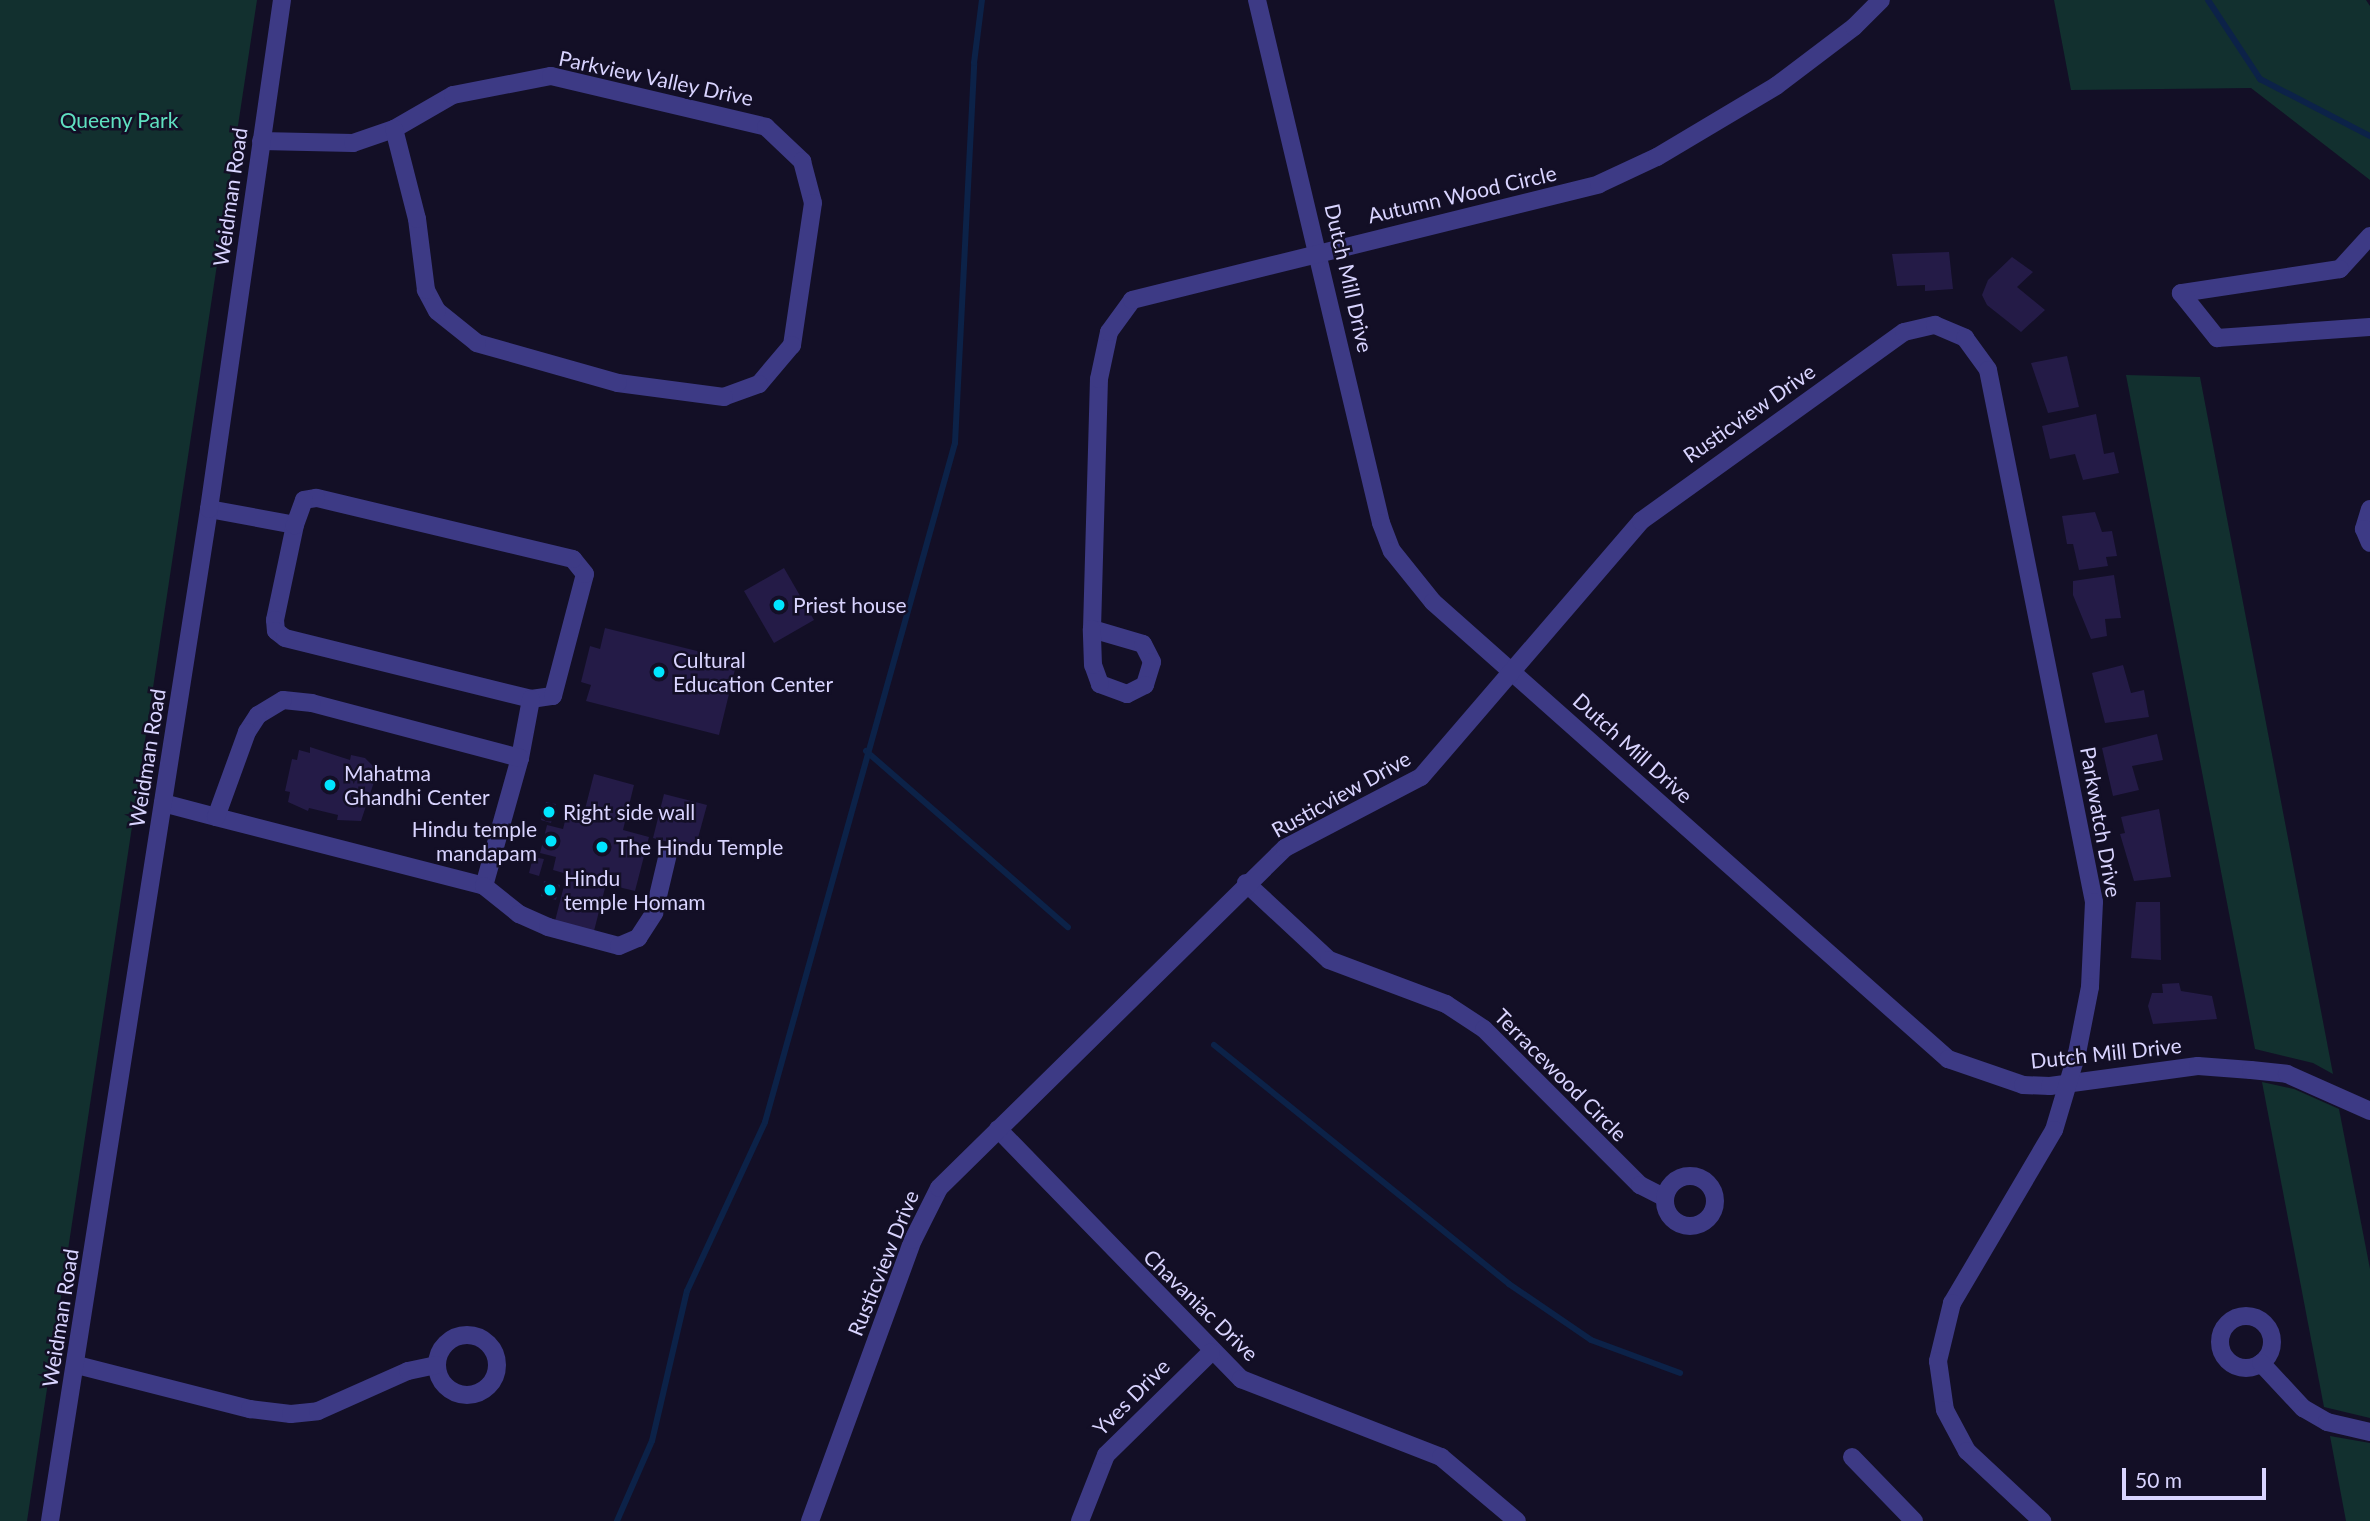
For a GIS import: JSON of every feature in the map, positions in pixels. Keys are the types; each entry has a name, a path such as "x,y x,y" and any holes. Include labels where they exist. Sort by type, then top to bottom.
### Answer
{"street":[{"name":"Weidman Road","path":"50,1521 209,509 282,0"},
{"name":"Dutch Mill Drive","path":"1257,0 1320,250 1381,523 1392,551 1433,602 1948,1059 2023,1085 2070,1083 2198,1066 2287,1074 2370,1111"},
{"name":"Autumn Wood Circle","path":"1091,629 1099,379 1109,332 1118,315 1132,300 1320,250 1599,184 1657,157 1776,86 1854,27 1881,0"},
{"name":"Parkview Valley Drive","path":"261,141 353,144 394,129 453,95 551,76 766,127 802,161 813,203 792,345 759,384 724,397 618,383 523,359 477,343 455,329 437,312 426,290 417,219 394,129"},
{"path":"2370,236 2340,269 2181,293 2217,338 2370,327"},
{"name":"Rusticview Drive","path":"810,1521 923,1215 939,1188 1246,883 1285,848 1421,777 1511,669 1641,521 1904,332 1936,325 1954,329"},
{"name":"Parkwatch Drive","path":"1954,329 1980,353 1988,370 2090,869 2094,902 2090,987 2070,1083 2045,1150 1952,1303 1938,1361 1945,1410 1967,1451 2042,1521"},
{"path":"316,498 573,559 585,574 553,696 531,699 285,638 276,631 275,620 295,525 304,500 316,498"},
{"path":"209,509 295,525"},
{"path":"2370,509 2364,529 2370,543"},
{"path":"484,886 520,758 531,699"},
{"path":"216,817 247,732 258,715 283,700 312,703 520,758"},
{"path":"163,803 484,886 519,914 548,928 619,946 638,938 654,913 668,854"},
{"name":"Terracewood Circle","path":"1246,883 1329,960 1446,1004 1485,1029 1640,1185 1664,1197"},
{"name":"Chavaniac Drive","path":"998,1129 1211,1352 1241,1379 1441,1457 1517,1521"},
{"name":"Yves Drive","path":"1080,1521 1106,1455 1211,1352"},
{"path":"2262,1363 2303,1408 2327,1422 2370,1432"},
{"path":"76,1365 250,1409 291,1413 318,1411 408,1371 436,1365"},
{"path":"1852,1458 1914,1521"}],"green space":[{"name":"Queeny Park","path":"0,0 257,0 27,1521 0,1521"},
{"path":"2054,0 2366,0 2370,6 2370,180 2251,88 2071,90"},
{"path":"2126,375 2200,377 2333,1074 2313,1063 2255,1049"},
{"path":"2262,1082 2294,1089 2339,1109 2370,1269 2370,1418 2324,1407"},
{"path":"2330,1436 2370,1443 2370,1521 2346,1521"}],"building":[{"path":"1949,252 1953,289 1925,291 1925,285 1897,286 1892,254"},
{"path":"2012,257 2033,272 2017,287 2045,310 2021,332 1987,305 1982,295 1988,280"},
{"path":"2067,356 2079,407 2048,413 2031,363"},
{"path":"2096,414 2104,454 2114,452 2119,473 2083,480 2075,454 2050,459 2042,426"},
{"path":"2095,512 2102,532 2112,531 2117,556 2106,557 2108,566 2079,570 2073,544 2067,544 2062,516"},
{"name":"Priest house","path":"784,568 814,620 774,643 744,591"},
{"path":"2114,575 2121,618 2105,619 2107,636 2091,639 2073,595 2073,581"},
{"name":"Cultural Education Center","path":"605,628 737,661 719,735 586,701 591,685 581,682 590,646 600,649"},
{"path":"2123,665 2131,693 2144,690 2149,717 2105,723 2092,673"},
{"path":"2157,734 2163,760 2132,766 2139,790 2113,796 2102,748"},
{"name":"Mahatma Ghandhi Center","path":"310,747 350,760 351,755 365,758 374,767 371,778 375,779 361,821 337,820 338,815 309,808 308,811 288,802 290,792 285,791 292,759 297,760 299,750 310,753"},
{"name":"The Hindu Temple","path":"594,774 634,785 623,830 649,837 635,891 606,884 594,931 555,921 567,874 553,870 556,857 540,853 547,825 563,829 566,817 582,821"},
{"path":"664,794 707,805 695,849 653,838"},
{"name":"Right side wall","path":"546,802 556,804 551,823 541,820"},
{"path":"2159,809 2171,877 2134,881 2120,834 2125,833 2121,817"},
{"path":"533,857 544,859 539,876 529,873"},
{"name":"Hindu temple Homam","path":"544,881 560,885 556,900 541,896"},
{"path":"2136,902 2160,902 2161,960 2131,958"},
{"path":"2179,983 2181,991 2212,996 2217,1019 2153,1024 2148,1006 2152,993 2163,993 2162,984"}],"waterway":[{"path":"617,1521 652,1441 687,1291 765,1122 955,443 974,63 982,0"},
{"path":"2208,0 2260,79 2370,136"},
{"path":"866,751 1068,927"},
{"path":"1214,1045 1509,1284 1591,1340 1680,1373"}],"place":[{"name":"Priest house","path":"779,605"},
{"name":"Cultural Education Center","path":"659,672"},
{"name":"Mahatma Ghandhi Center","path":"330,785"},
{"name":"Right side wall","path":"549,812"},
{"name":"Hindu temple mandapam","path":"551,841"},
{"name":"The Hindu Temple","path":"602,847"},
{"name":"Hindu temple Homam","path":"550,890"}]}
